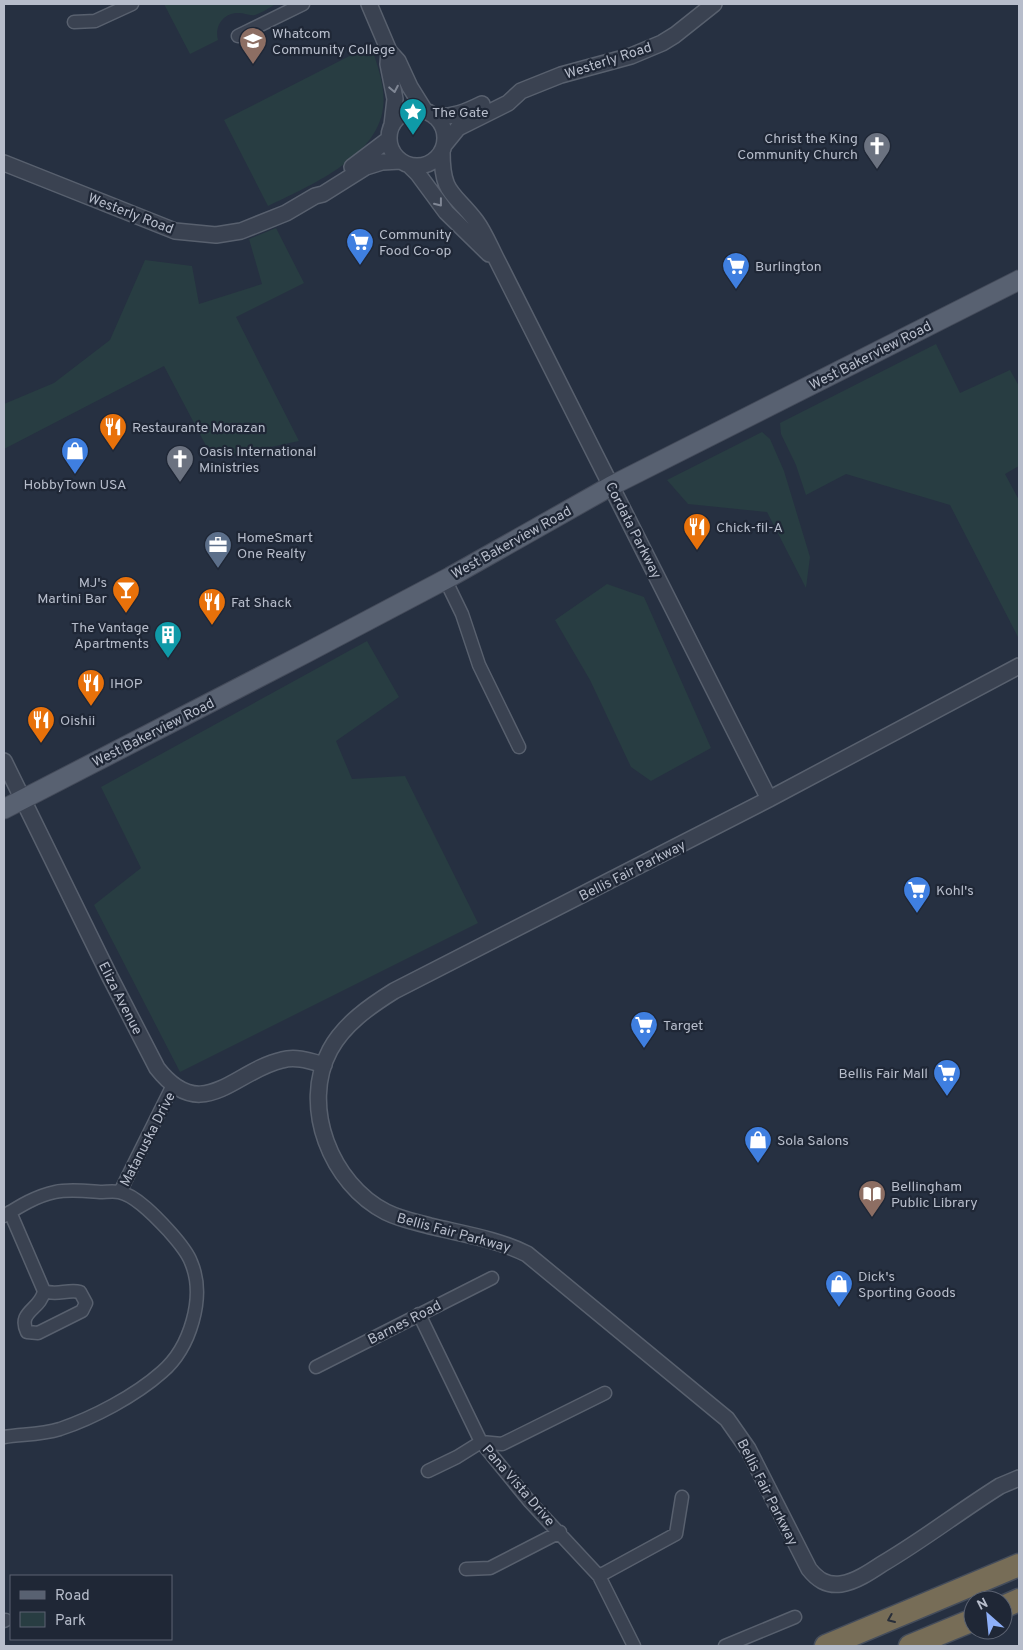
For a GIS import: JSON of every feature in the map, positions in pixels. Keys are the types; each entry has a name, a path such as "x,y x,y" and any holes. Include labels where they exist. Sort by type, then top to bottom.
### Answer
{"highway":[{"path":"936,1600 1019,1560"},
{"path":"826,1646 1019,1565"},
{"path":"910,1646 963,1624"}],"main road":[{"name":"West Bakerview Road","path":"4,809 297,658 445,579 611,486 1019,280"}],"street":[{"path":"74,22 95,21 132,4"},
{"path":"238,36 303,4"},
{"path":"369,4 389,51 398,61 410,87 444,129 443,147 436,159 428,164 418,166 405,163 391,148 390,133 396,99 388,64 389,51"},
{"name":"Westerly Road","path":"430,114 450,117 463,113 503,94 521,92 562,75 631,56 662,43 675,35 714,4"},
{"name":"Westerly Road","path":"443,147 458,128 508,103 521,92"},
{"path":"390,133 396,120 409,111 430,114"},
{"name":"Westerly Road","path":"315,196 320,188 360,162 390,133"},
{"name":"Cordata Parkway","path":"443,147 442,172 448,190 476,222 498,262 769,799"},
{"name":"Westerly Road","path":"4,163 175,231 216,235 241,231 278,216 315,196 323,194 366,167 382,162 405,163"},
{"name":"Cordata Parkway","path":"405,163 418,174 446,212 498,262"},
{"path":"445,579 462,614 480,665 519,748"},
{"name":"Bellis Fair Parkway","path":"1019,666 769,799 394,991 371,1006 348,1027 331,1049 324,1064 320,1081 319,1100 324,1136 332,1156 350,1183 374,1205 395,1216 505,1244 528,1254 727,1419 748,1449 809,1569 822,1582 840,1584 850,1582 862,1576 897,1556 993,1491 1019,1478"},
{"name":"Eliza Avenue","path":"4,761 157,1068 166,1079 173,1085 191,1093 204,1094 216,1091 269,1064 282,1060 297,1058 324,1064"},
{"name":"Matanuska Drive","path":"120,1192 173,1085"},
{"path":"4,1437 35,1435 60,1429 121,1400 163,1372 187,1339 193,1321 196,1302 196,1281 191,1261 176,1238 153,1214 137,1201 120,1192 56,1192 29,1201 7,1214 44,1291 39,1304 24,1318 23,1322 27,1332 31,1334 38,1333 82,1311 85,1307 86,1303 80,1292 50,1294 44,1291"},
{"name":"Barnes Road","path":"316,1368 492,1278"},
{"name":"Pana Vista Drive","path":"419,1314 480,1442 530,1502 599,1576 634,1646"},
{"path":"428,1470 457,1457 480,1442 502,1444 605,1393"},
{"path":"599,1576 676,1534 682,1497"},
{"path":"466,1569 490,1568 560,1532"},
{"path":"726,1646 796,1617"}],"green space":[{"path":"164,4 276,4 255,15 234,13 225,17 217,30 218,40 190,54"},
{"path":"371,45 380,76 384,100 378,126 368,142 338,169 302,190 268,206 224,120"},
{"path":"276,228 304,283 236,317 299,441 213,459 164,366 4,449 4,404 54,383 110,340 145,260 192,266 199,304 262,284 249,239"},
{"path":"936,344 960,393 1010,370 1019,386 1019,466 1005,474 1019,500 1019,639 950,505 846,474 806,495 796,465 781,434 780,423"},
{"path":"762,432 770,439 784,471 810,557 806,588 767,512 688,504 667,480"},
{"path":"607,584 644,597 711,748 651,781 631,767 590,680 555,620"},
{"path":"367,641 399,697 336,741 352,779 405,776 478,923 180,1072 94,905 141,868 101,787"}],"place":[{"name":"Whatcom Community College","path":"253,65"},
{"name":"The Gate","path":"413,136"},
{"name":"Christ the King Community Church","path":"877,170"},
{"name":"Community Food Co-op","path":"360,266"},
{"name":"Burlington","path":"736,290"},
{"name":"Restaurante Morazan","path":"113,451"},
{"name":"HobbyTown USA","path":"75,475"},
{"name":"Oasis International Ministries","path":"180,483"},
{"name":"Chick-fil-A","path":"697,551"},
{"name":"HomeSmart One Realty","path":"218,569"},
{"name":"MJ's Martini Bar","path":"126,614"},
{"name":"Fat Shack","path":"212,626"},
{"name":"The Vantage Apartments","path":"168,659"},
{"name":"IHOP","path":"91,707"},
{"name":"Oishii","path":"41,744"},
{"name":"Kohl's","path":"917,914"},
{"name":"Target","path":"644,1049"},
{"name":"Bellis Fair Mall","path":"947,1097"},
{"name":"Sola Salons","path":"758,1164"},
{"name":"Bellingham Public Library","path":"872,1218"},
{"name":"Dick's Sporting Goods","path":"839,1308"}]}
